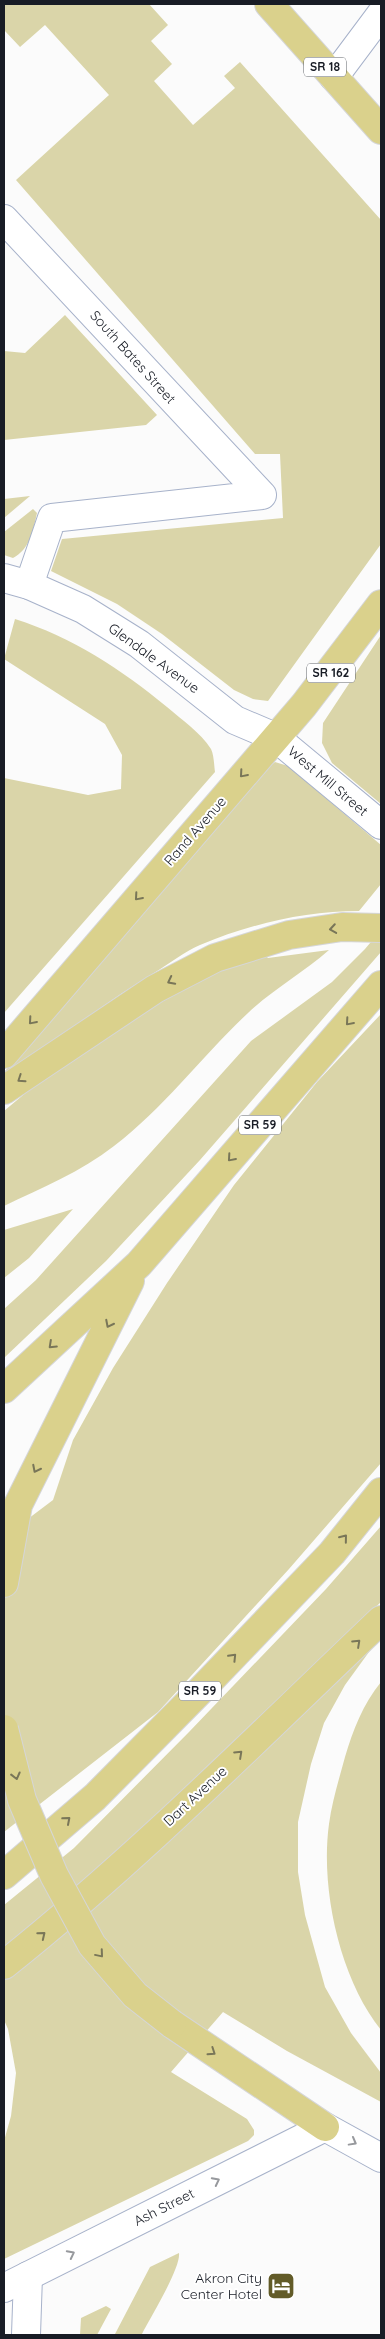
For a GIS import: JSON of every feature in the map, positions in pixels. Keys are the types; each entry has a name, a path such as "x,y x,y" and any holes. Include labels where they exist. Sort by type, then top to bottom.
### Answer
{"main road":[{"name":"SR 18","path":"269,4 381,130"},
{"name":"Rand Avenue","path":"4,1054 332,671 381,604"},
{"path":"4,1090 155,989 214,958 289,935 342,927 381,928"},
{"name":"SR 59","path":"4,1389 139,1264 381,985"},
{"path":"4,1584 18,1505 139,1264"},
{"name":"SR 59","path":"4,1874 95,1797 199,1692 332,1553 381,1492"},
{"name":"Dart Avenue","path":"4,1965 48,1930 140,1848 381,1620"},
{"path":"4,1729 22,1800 54,1875 92,1945 135,1995 172,2024 325,2127"}],"street":[{"path":"334,77 381,14"},
{"name":"South Bates Street","path":"4,218 262,495"},
{"name":"Glendale Avenue","path":"262,495 52,518 17,582 83,608 138,644 235,720 275,737"},
{"name":"West Mill Street","path":"275,737 376,821"},
{"path":"325,2127 381,2158"},
{"name":"Ash Street","path":"4,2288 325,2127"},
{"path":"26,2335 28,2276"}],"shaded area":[{"path":"4,4 149,4 168,25 151,41 172,64 154,81 193,125 235,88 224,76 240,62 381,220 381,544 268,701 253,699 234,690 162,634 117,604 51,571 62,539 283,518 280,454 255,454 16,180 109,95 45,25 20,47 4,30"},
{"path":"65,315 157,415 146,425 4,440 4,351 25,353"},
{"path":"30,496 4,518 4,499"},
{"path":"33,509 37,513 27,545 13,558 4,555 4,532"},
{"path":"15,619 36,626 76,645 114,667 150,693 190,726 207,743 212,751 215,772 4,1013 4,778 88,795 121,789 122,755 105,724 4,659"},
{"path":"381,635 381,804 332,763 322,743 323,723"},
{"path":"275,762 288,766 381,845 381,884 359,911 318,913 278,920 238,931 200,945 98,1010 9,1077 5,1071 266,769"},
{"path":"381,930 381,952 200,1160 106,1261 4,1358 4,1309 36,1280 251,1041 332,982"},
{"path":"329,950 248,1013 150,1115 114,1146 74,1172 4,1206 4,1111 47,1075 188,982 263,954 268,958"},
{"path":"381,1014 381,1463 289,1569 158,1712 4,1832 4,1537 53,1500 73,1440 113,1368 167,1283 234,1185 317,1082"},
{"path":"73,1209 29,1258 4,1278 4,1230"},
{"path":"381,1526 381,1602 150,1823 54,1908 4,1948 4,1905 74,1848 189,1732 326,1589"},
{"path":"377,1641 345,1685 324,1723 311,1764 298,1822 298,1872 305,1915 325,1987 351,2033 381,2073 381,2102 287,2051 223,2012 171,2072 247,2119 254,2130 254,2135 248,2141 4,2259 4,2141 11,2116 16,2073 8,2029 4,2020 4,1979 147,1858"},
{"path":"381,1682 381,2030 354,1985 344,1960 331,1904 327,1849 332,1807 348,1747 364,1708"},
{"path":"179,2253 170,2281 142,2334 115,2334 150,2267"},
{"path":"106,2306 111,2309 97,2335 80,2335 81,2318"}],"place":[{"name":"Akron City Center Hotel","path":"281,2286"}]}
